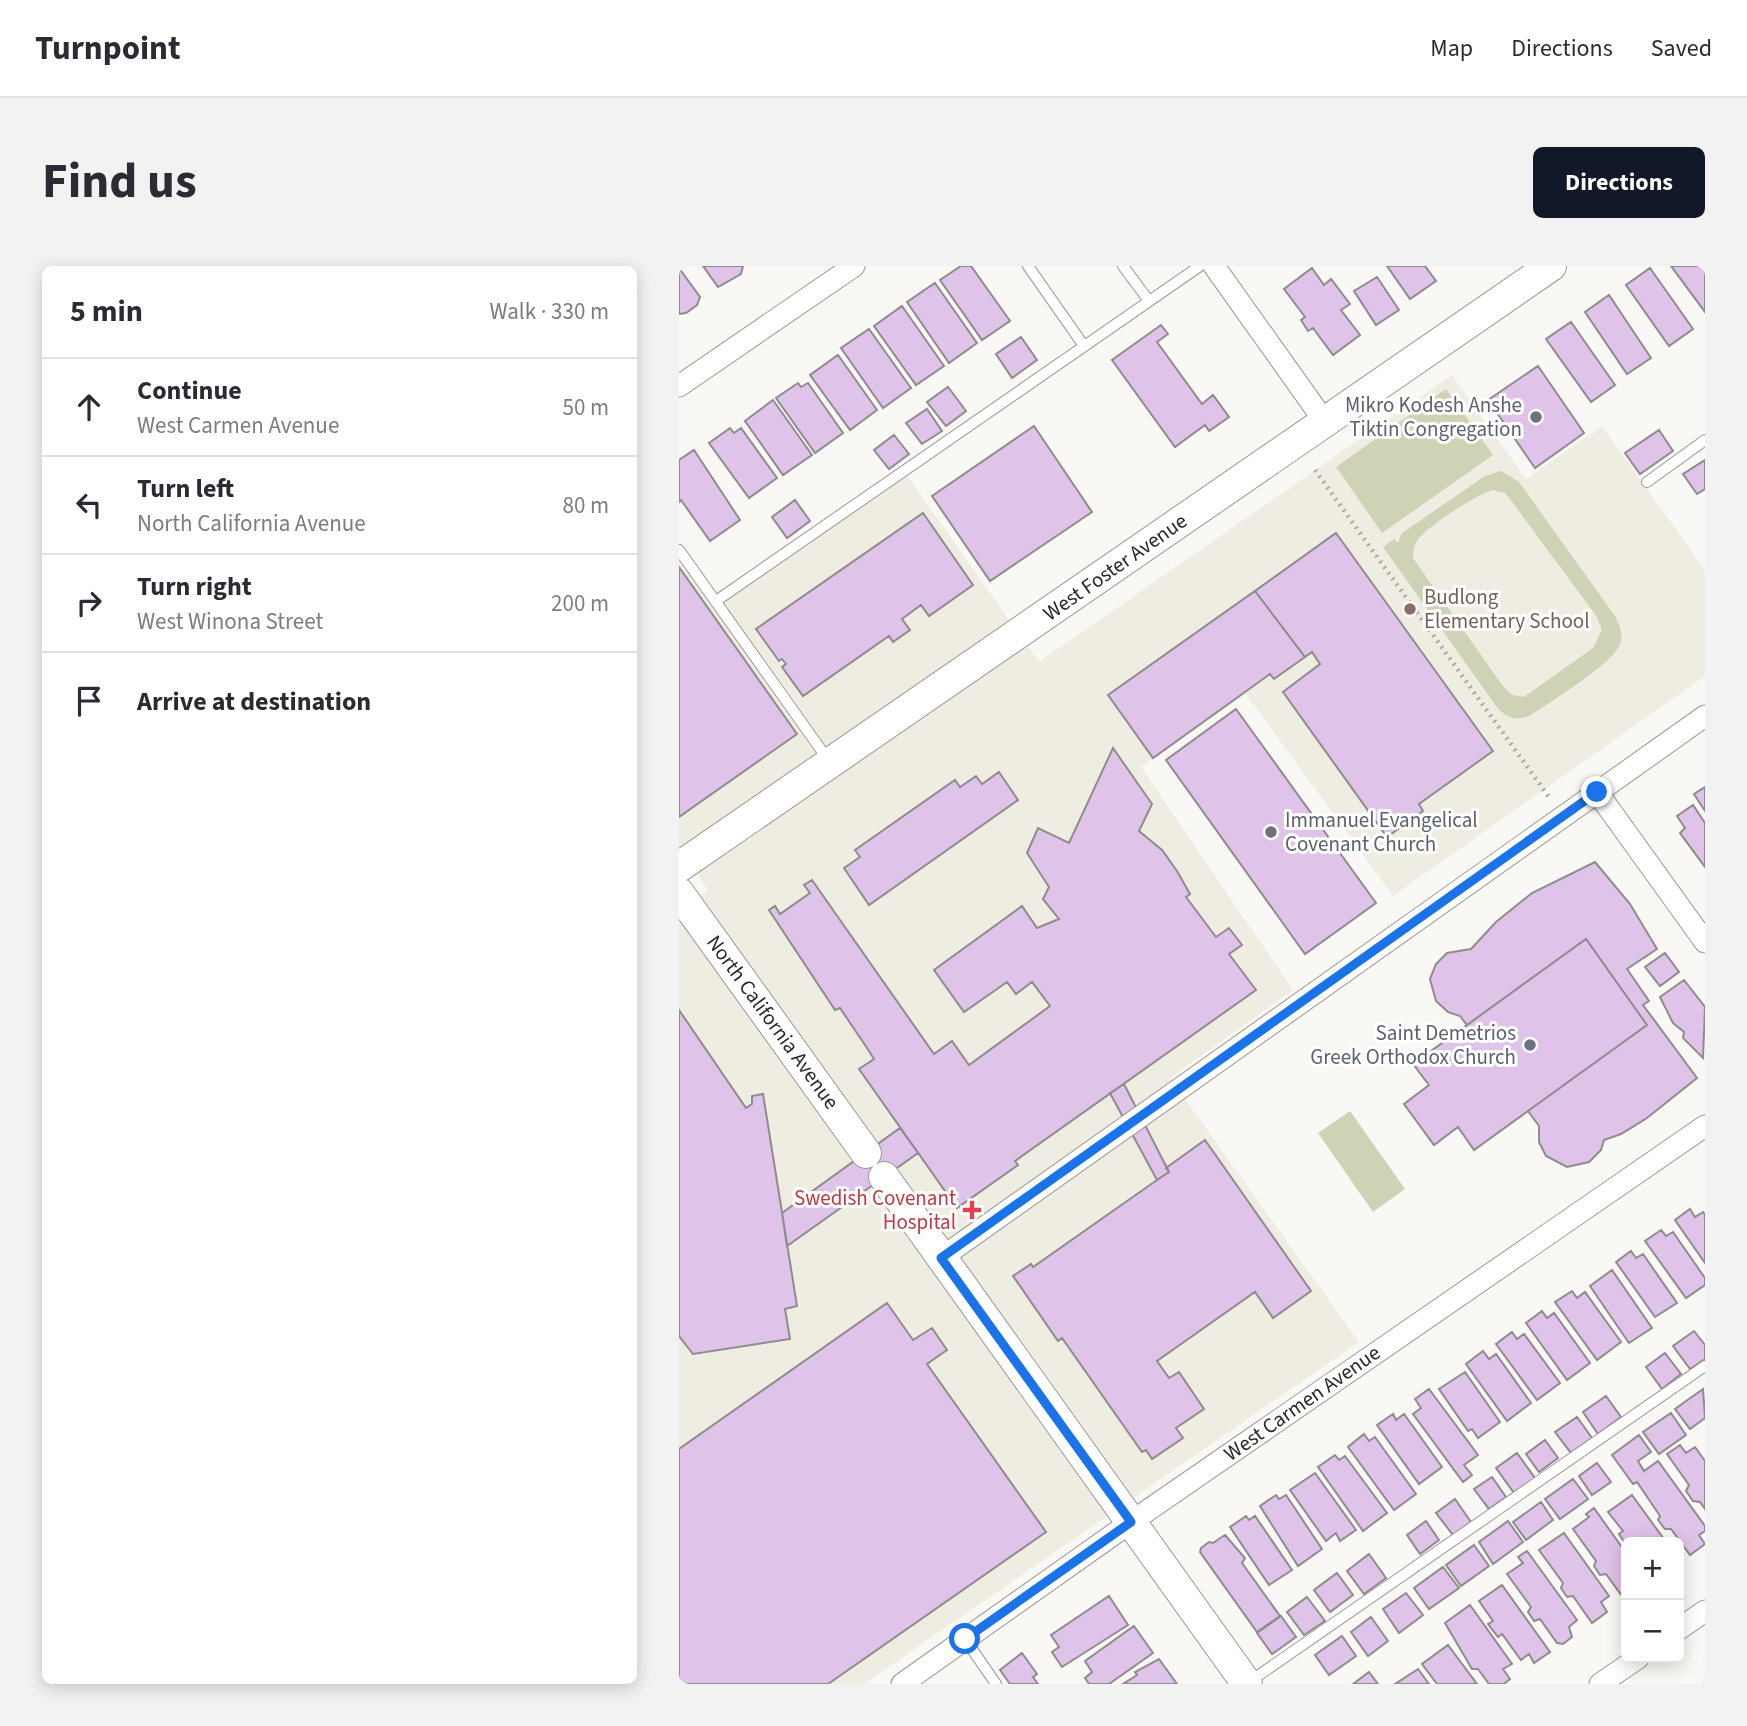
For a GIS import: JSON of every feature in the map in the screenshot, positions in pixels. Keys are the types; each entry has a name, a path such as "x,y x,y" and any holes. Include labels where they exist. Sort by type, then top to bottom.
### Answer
{"main road":[{"name":"West Foster Avenue","path":"679,867 1551,266"},
{"name":"North California Avenue","path":"679,893 866,1153"},
{"path":"884,1177 1246,1684"}],"street":[{"path":"679,386 854,266"},
{"path":"1214,266 1325,422"},
{"path":"941,1258 1705,716"},
{"path":"1597,792 1702,933"},
{"name":"West Carmen Avenue","path":"902,1684 1131,1522 1705,1126"},
{"path":"1684,1626 1705,1611"},
{"path":"1600,1684 1631,1663"}],"lane":[{"path":"1028,266 1084,346"},
{"path":"1123,266 1149,301"},
{"path":"716,601 1200,266"},
{"path":"1647,482 1705,440"},
{"path":"679,550 831,763"},
{"path":"1246,1684 1705,1366"},
{"path":"965,1639 996,1684"}],"path":[{"path":"1315,470 1553,803"}],"shaded area":[{"name":"Swedish Covenant Hospital","path":"1452,375 1526,479 1602,426 1705,570 1705,676 1393,896 1246,694 1141,767 1293,990 1170,1078 1359,1342 864,1684 679,1684 679,912 708,890 679,848 679,553 716,605 906,474 1039,662"}],"green space":[{"path":"1446,389 1493,455 1382,533 1336,467"},
{"path":"1501,471 1519,482 1615,616 1621,632 1621,642 1607,661 1566,692 1531,715 1521,718 1508,716 1496,706 1383,547 1394,539 1398,543 1402,533 1485,476","holes":["1493,490 1505,493 1597,617 1602,630 1593,648 1524,697 1512,695 1502,685 1413,558 1417,541 1441,520 1485,493"]},
{"path":"1350,1111 1405,1189 1373,1212 1318,1133"}],"building":[{"path":"703,266 743,266 741,274 718,287"},
{"path":"961,266 971,266 1010,321 982,340 940,280"},
{"path":"1387,266 1425,266 1436,281 1410,299"},
{"path":"1671,266 1705,266 1705,312"},
{"path":"679,268 700,297 697,305 686,313 679,314"},
{"path":"1312,268 1324,285 1331,279 1350,304 1341,310 1360,335 1333,355 1313,328 1308,331 1301,320 1305,317 1284,289"},
{"path":"1650,268 1693,329 1669,346 1626,285"},
{"path":"1377,277 1399,310 1376,325 1354,291"},
{"path":"935,283 977,343 949,363 907,302"},
{"path":"1609,295 1651,358 1627,374 1585,312"},
{"path":"902,306 944,366 916,385 874,326"},
{"path":"1571,322 1615,385 1591,402 1546,339"},
{"path":"1161,325 1168,334 1157,342 1202,404 1213,395 1229,417 1209,431 1205,425 1175,447 1112,360"},
{"path":"869,329 911,388 883,408 841,348"},
{"path":"1021,337 1037,360 1012,378 996,354"},
{"path":"838,355 877,410 850,430 810,375"},
{"name":"Mikro Kodesh Anshe Tiktin Congregation","path":"1538,366 1584,433 1535,468 1488,400"},
{"path":"798,383 801,387 808,383 843,433 815,453 776,398"},
{"path":"948,387 966,411 946,426 927,402"},
{"path":"773,400 812,455 783,475 745,421"},
{"path":"927,409 942,431 922,444 906,423"},
{"path":"1034,426 1092,512 990,581 932,496"},
{"path":"730,428 734,433 741,428 777,478 749,498 709,443"},
{"path":"1659,430 1673,451 1640,474 1625,453"},
{"path":"894,435 909,454 889,469 874,450"},
{"path":"694,450 740,520 710,541 681,500 679,502 679,460"},
{"path":"1705,460 1705,489 1697,494 1683,474"},
{"path":"795,500 810,521 787,538 772,517"},
{"path":"923,513 973,585 929,616 921,605 902,619 910,630 893,642 889,636 803,696 782,667 786,664 782,659 779,661 756,629"},
{"path":"1336,533 1493,751 1419,804 1423,811 1387,837 1283,692 1320,664 1312,652 1305,657 1255,591"},
{"path":"679,567 797,734 679,817"},
{"path":"1255,591 1305,657 1274,679 1270,674 1153,758 1108,695"},
{"name":"Immanuel Evangelical Covenant Church","path":"1236,709 1376,903 1305,954 1166,760"},
{"name":"Swedish Covenant Hospital","path":"1113,748 1152,804 1139,831 1162,850 1190,894 1186,897 1216,937 1229,928 1242,945 1229,954 1256,990 1015,1161 1018,1165 957,1208 859,1069 874,1059 840,1008 835,1010 769,910 775,906 780,914 810,893 804,885 812,880 934,1054 952,1041 969,1065 1050,1006 1032,982 1016,994 1007,982 964,1012 934,970 1022,906 1037,928 1059,919 1043,899 1049,887 1027,853 1038,828 1069,843"},
{"path":"999,772 1018,800 869,905 844,868 860,857 855,850 955,780 960,787 976,776 982,784"},
{"path":"1705,787 1705,811 1694,794"},
{"path":"1693,805 1705,823 1705,867 1680,833 1685,828 1677,816"},
{"path":"1595,862 1630,904 1657,949 1627,969 1649,1001 1643,1005 1697,1078 1647,1118 1621,1134 1604,1140 1601,1150 1589,1162 1567,1167 1546,1156 1539,1142 1539,1126 1528,1111 1647,1025 1586,939 1467,1025 1460,1016 1448,1012 1436,1001 1430,979 1436,964 1447,953 1471,949 1496,922 1532,893"},
{"name":"Saint Demetrios Greek Orthodox Church","path":"1586,939 1647,1025 1474,1150 1458,1127 1434,1145 1404,1104 1429,1085 1413,1064"},
{"path":"1665,953 1679,972 1660,986 1645,967"},
{"path":"1684,980 1705,1007 1703,1058 1683,1038 1684,1032 1673,1023 1660,997"},
{"path":"679,1010 746,1108 752,1104 752,1096 763,1094 797,1306 785,1309 790,1339 693,1354 679,1336"},
{"path":"1124,1084 1169,1172 1157,1180 1110,1093"},
{"path":"900,1128 918,1153 787,1246 782,1213"},
{"path":"1205,1140 1311,1291 1273,1318 1255,1292 1157,1361 1169,1378 1179,1372 1204,1409 1176,1428 1183,1438 1152,1459 1146,1450 1142,1452 1062,1338 1058,1341 1013,1276 1031,1264 1033,1267 1169,1172 1166,1168"},
{"path":"1690,1209 1695,1217 1703,1212 1705,1215 1705,1263 1675,1220"},
{"path":"1661,1230 1666,1236 1673,1232 1705,1278 1705,1285 1686,1298 1645,1241"},
{"path":"1631,1251 1636,1258 1643,1254 1677,1303 1655,1317 1616,1262"},
{"path":"1612,1270 1652,1328 1629,1343 1590,1286"},
{"path":"1572,1291 1577,1298 1585,1292 1621,1342 1597,1360 1555,1302"},
{"path":"887,1303 913,1340 932,1328 947,1350 927,1364 1046,1532 828,1684 679,1684 679,1449"},
{"path":"1542,1311 1547,1318 1554,1313 1590,1363 1567,1380 1526,1323"},
{"path":"1694,1331 1705,1345 1705,1359 1690,1369 1673,1346"},
{"path":"1512,1332 1517,1339 1524,1334 1560,1383 1537,1400 1496,1344"},
{"path":"1483,1351 1489,1359 1496,1354 1531,1403 1507,1421 1466,1364"},
{"path":"1665,1353 1681,1374 1662,1389 1646,1367"},
{"path":"1465,1372 1500,1422 1478,1438 1472,1429 1468,1431 1439,1389"},
{"path":"1429,1389 1478,1455 1464,1465 1472,1475 1463,1482 1413,1414 1421,1408 1415,1399"},
{"path":"1703,1389 1705,1418 1690,1429 1675,1409"},
{"path":"1606,1396 1621,1417 1598,1434 1583,1412"},
{"path":"1671,1413 1686,1435 1659,1454 1643,1432"},
{"path":"1393,1414 1396,1420 1404,1414 1442,1467 1419,1484 1377,1425"},
{"path":"1577,1417 1592,1438 1571,1453 1555,1432"},
{"path":"1364,1434 1369,1441 1375,1437 1416,1494 1394,1510 1348,1447"},
{"path":"1639,1435 1651,1452 1638,1461 1644,1471 1658,1461 1705,1526 1705,1531 1699,1535 1705,1544 1690,1555 1684,1547 1684,1537 1677,1537 1671,1529 1665,1529 1658,1520 1660,1516 1637,1482 1633,1484 1612,1455"},
{"path":"1545,1440 1558,1458 1539,1472 1526,1454"},
{"path":"1680,1445 1686,1453 1695,1447 1705,1461 1705,1509 1700,1502 1693,1501 1686,1491 1689,1485 1667,1454"},
{"path":"1517,1453 1535,1478 1514,1493 1496,1468"},
{"path":"1335,1455 1339,1460 1345,1456 1387,1513 1363,1531 1318,1467"},
{"path":"1597,1463 1611,1482 1592,1495 1579,1476"},
{"path":"1315,1473 1356,1530 1340,1541 1336,1533 1326,1541 1290,1490"},
{"path":"1492,1477 1506,1497 1489,1509 1474,1489"},
{"path":"1573,1479 1588,1499 1560,1519 1545,1499"},
{"path":"1276,1495 1279,1499 1286,1495 1322,1549 1298,1566 1260,1506"},
{"path":"1632,1495 1662,1537 1621,1537 1619,1534 1623,1531 1608,1512"},
{"path":"1455,1499 1471,1522 1453,1535 1436,1513"},
{"path":"1541,1502 1553,1520 1526,1540 1513,1522"},
{"path":"1594,1508 1621,1546 1621,1595 1606,1574 1600,1575 1594,1566 1596,1561 1573,1529 1589,1517 1586,1514"},
{"path":"1246,1516 1249,1520 1255,1516 1292,1570 1269,1585 1230,1527"},
{"path":"1426,1521 1439,1540 1420,1554 1407,1535"},
{"path":"1508,1521 1523,1542 1493,1564 1479,1542"},
{"path":"1564,1533 1609,1596 1601,1602 1607,1612 1592,1623 1573,1596 1567,1597 1561,1588 1563,1583 1539,1550"},
{"path":"1225,1535 1245,1558 1242,1563 1280,1616 1257,1632 1200,1552 1209,1542 1213,1543"},
{"path":"1474,1545 1489,1566 1461,1586 1446,1565"},
{"path":"1527,1551 1577,1620 1569,1627 1572,1637 1563,1644 1557,1643 1540,1619 1534,1621 1528,1612 1531,1607 1507,1574 1523,1563 1518,1557"},
{"path":"1369,1554 1386,1578 1364,1594 1347,1571"},
{"path":"1443,1567 1459,1588 1429,1609 1414,1588"},
{"path":"1337,1573 1353,1595 1330,1612 1314,1590"},
{"path":"1502,1585 1550,1652 1534,1663 1529,1654 1521,1660 1502,1634 1498,1637 1488,1624 1493,1621 1479,1601"},
{"path":"1406,1593 1423,1615 1399,1633 1383,1609"},
{"path":"1109,1596 1128,1625 1062,1667 1052,1652 1059,1647 1051,1635"},
{"path":"1307,1597 1325,1621 1304,1635 1287,1612"},
{"path":"1470,1605 1512,1664 1503,1669 1510,1679 1504,1684 1489,1684 1478,1669 1472,1669 1445,1623"},
{"path":"1281,1616 1296,1637 1272,1654 1257,1633"},
{"path":"1371,1617 1388,1641 1368,1656 1351,1632"},
{"path":"1134,1626 1153,1653 1109,1684 1089,1684 1085,1678 1092,1672 1085,1661"},
{"path":"1342,1636 1356,1656 1329,1675 1315,1655"},
{"path":"1448,1645 1477,1684 1437,1684 1422,1664"},
{"path":"1022,1653 1037,1674 1033,1677 1038,1684 1010,1684 1000,1670"},
{"path":"1159,1659 1177,1684 1123,1684 1137,1675 1135,1672"},
{"path":"1418,1669 1429,1684 1395,1684"},
{"path":"1369,1672 1378,1684 1353,1684"}],"place":[{"name":"Mikro Kodesh Anshe Tiktin Congregation","path":"1536,417"},
{"name":"Budlong Elementary School","path":"1410,609"},
{"name":"Immanuel Evangelical Covenant Church","path":"1271,832"},
{"name":"Saint Demetrios Greek Orthodox Church","path":"1530,1045"},
{"name":"Swedish Covenant Hospital","path":"972,1210"}],"route":[{"path":"965,1639 1131,1522 941,1258 1597,792"}]}
